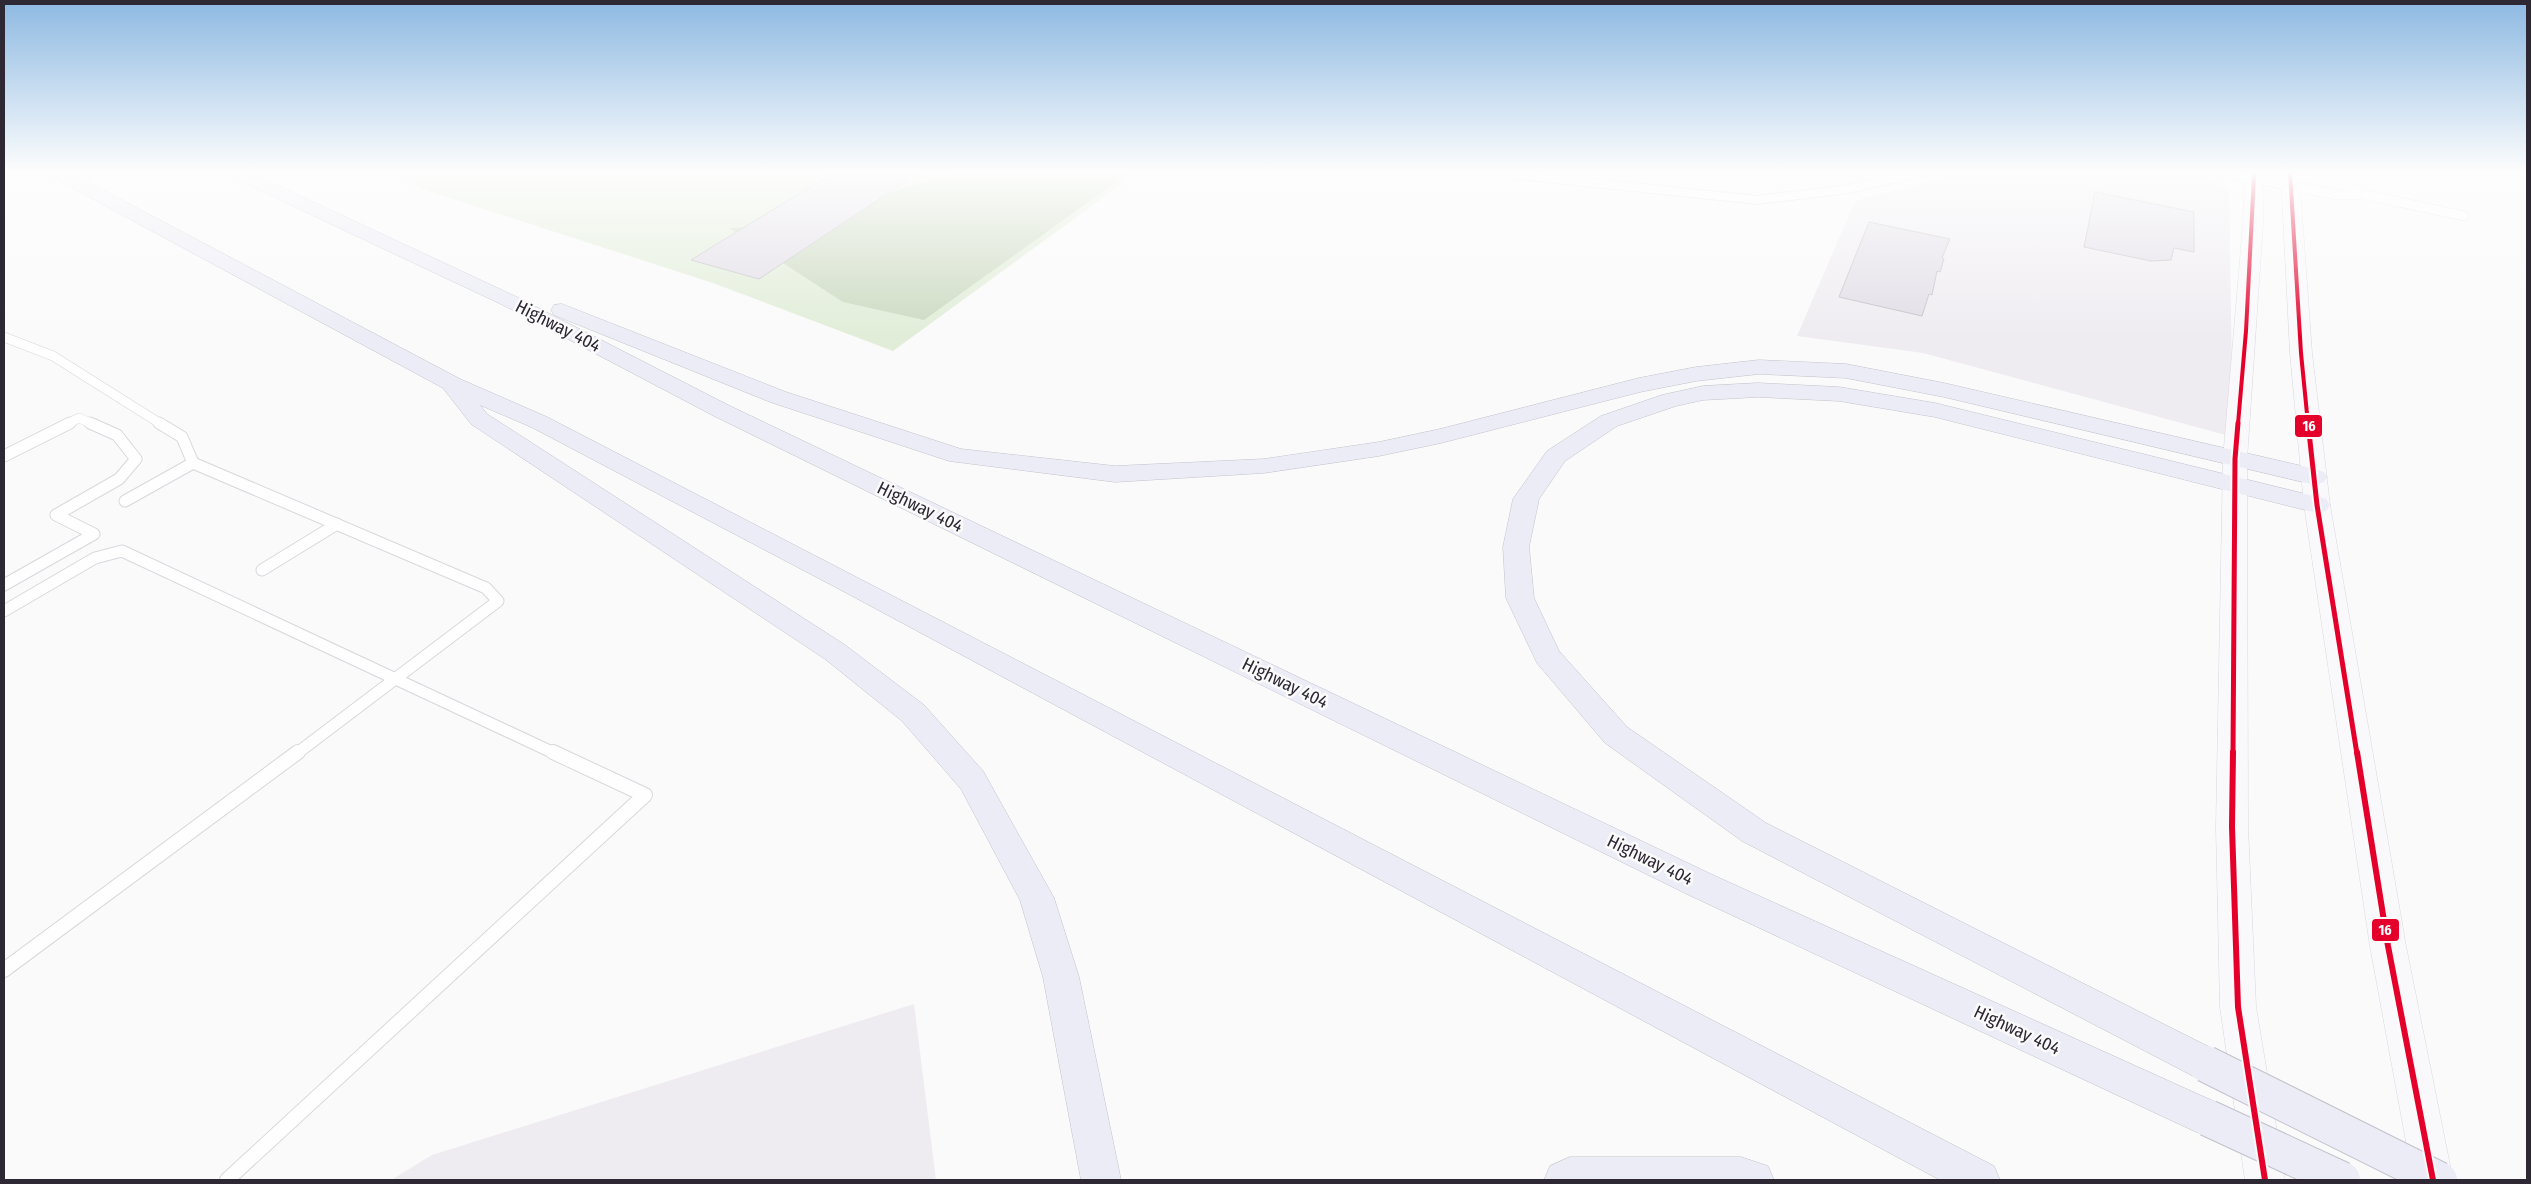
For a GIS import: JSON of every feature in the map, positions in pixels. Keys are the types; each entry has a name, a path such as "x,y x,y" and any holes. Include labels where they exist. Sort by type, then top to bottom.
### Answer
{"highway":[{"path":"159,227 452,384 539,422 849,583 1980,1180"},
{"name":"Highway 404","path":"353,227 512,302 722,411 1694,881 2342,1180"},
{"path":"512,302 558,308 778,397 958,456 1115,474 1264,466 1379,449 1441,436 1639,386 1696,374 1760,367 1846,371 1944,390 2235,472"},
{"path":"452,384 479,419 835,652 913,713 972,780 1037,898 1061,977 1101,1180"},
{"path":"2316,491 2235,472 1935,410 1839,394 1758,390 1704,393 1670,400 1610,421 1556,456 1526,499 1516,547 1520,598 1548,656 1616,735 1754,832 2206,1064 2439,1180"},
{"path":"1564,1180 1570,1177 1741,1176 1754,1180"}],"main road":[{"path":"2251,227 2246,331 2235,472 2232,827 2238,1007 2265,1180"},
{"path":"2291,227 2301,353 2316,491 2388,946 2433,1180"}],"lane":[{"path":"4,336 53,356 182,437 193,463 486,588 498,601 397,679 4,970"},
{"path":"4,456 79,418 117,435 136,459 119,479 56,515 94,534 4,585"},
{"path":"125,501 193,463"},
{"path":"262,570 337,524"},
{"path":"4,610 95,558 122,550 645,795 226,1180"}],"shaded area":[{"path":"1844,227 2230,227 2233,437 1923,353 1797,336"},
{"path":"914,1004 936,1180 391,1180 432,1155"}],"green space":[{"path":"540,227 1062,227 893,351 713,283"},
{"path":"1053,227 924,320 843,302 729,228"}],"building":[{"path":"744,227 837,227 759,279 691,260"},
{"path":"1867,227 1894,227 1950,239 1942,258 1944,259 1940,272 1937,271 1932,295 1929,294 1922,316 1839,297"},
{"path":"2088,227 2194,227 2194,252 2174,248 2171,260 2151,261 2084,247"}],"transit line":[{"name":"16","path":"2251,227 2246,331 2235,459 2232,827 2238,1007 2265,1180"},
{"name":"16","path":"2293,227 2301,353 2317,505 2388,946 2433,1180"}]}
